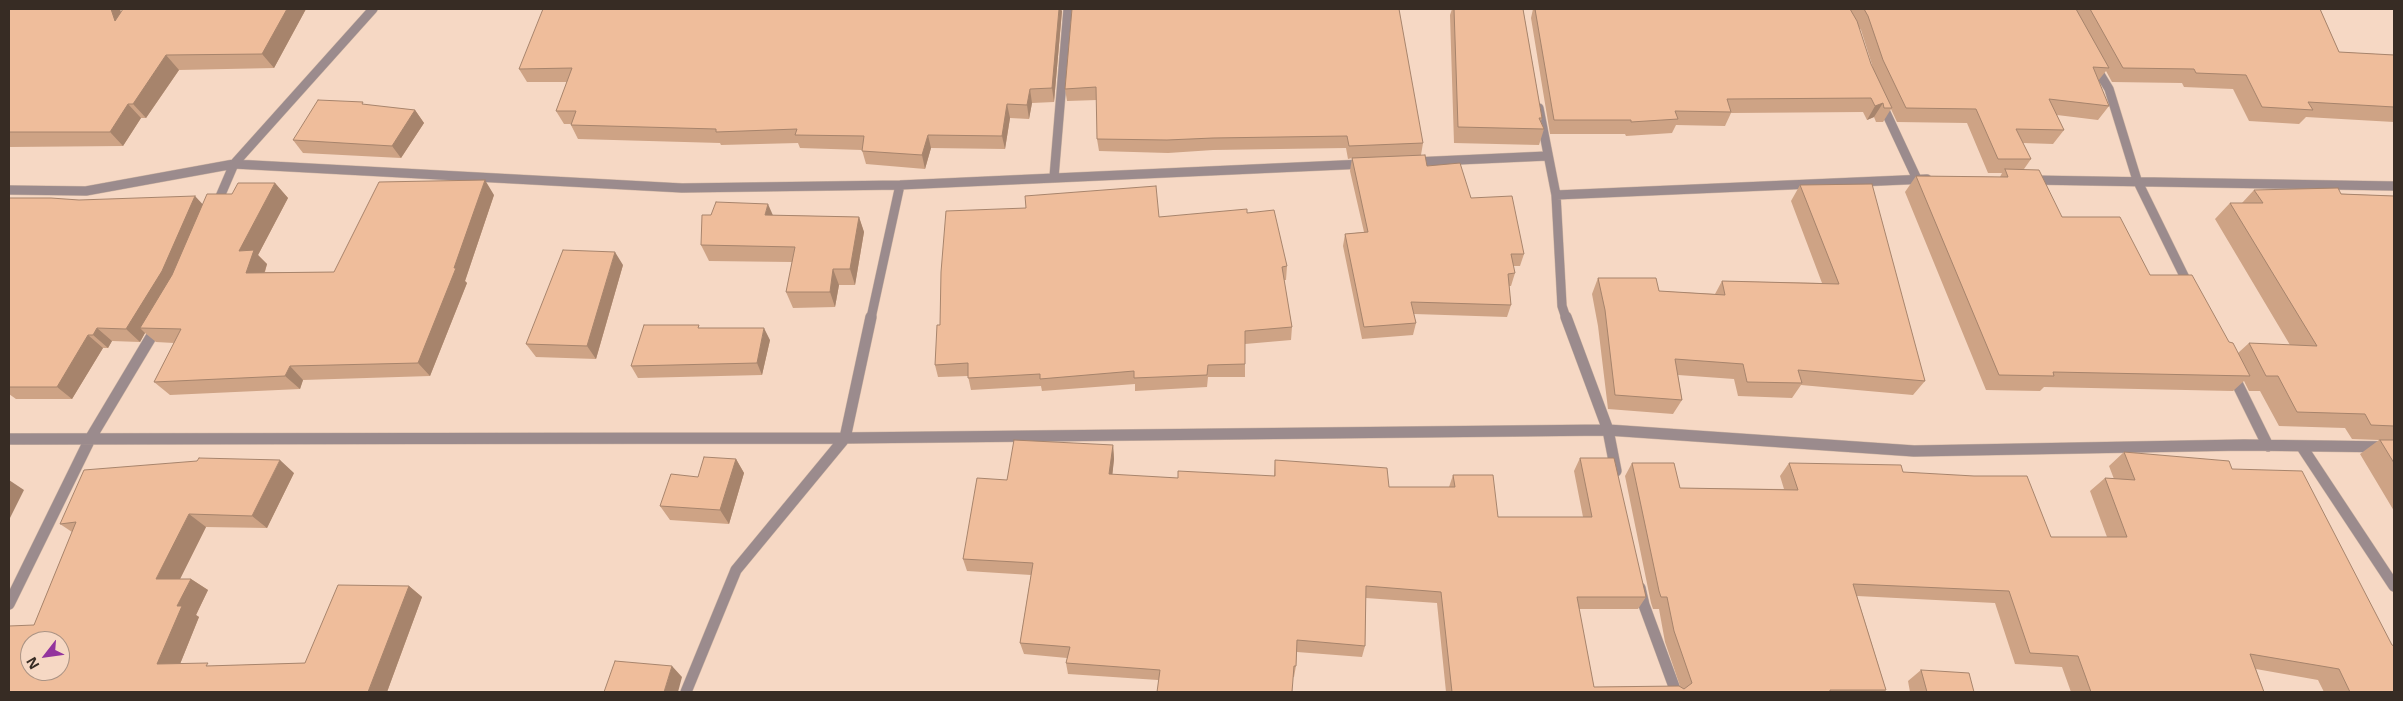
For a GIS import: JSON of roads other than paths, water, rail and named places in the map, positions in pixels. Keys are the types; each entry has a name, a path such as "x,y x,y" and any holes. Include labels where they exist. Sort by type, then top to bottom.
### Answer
{"street":[{"path":"211,217 234,164 373,9"},
{"path":"1054,177 1068,9"},
{"path":"2089,55 2109,89 2137,180 2194,295"},
{"path":"1877,93 1917,179"},
{"path":"1537,97 1556,195 1562,306 1608,430 1618,478"},
{"path":"1399,163 1547,156"},
{"path":"9,190 86,191 234,164 682,188 900,184 1369,164"},
{"path":"1556,195 1936,179"},
{"path":"2022,180 2137,180 2394,186"},
{"path":"686,692 736,570 845,438 900,184"},
{"path":"9,604 90,439 161,321"},
{"path":"2229,366 2268,446"},
{"path":"9,439 845,438 1608,430 1914,451 2268,446 2394,447"},
{"path":"2302,447 2394,586"},
{"path":"1638,576 1644,605 1676,692"}]}
